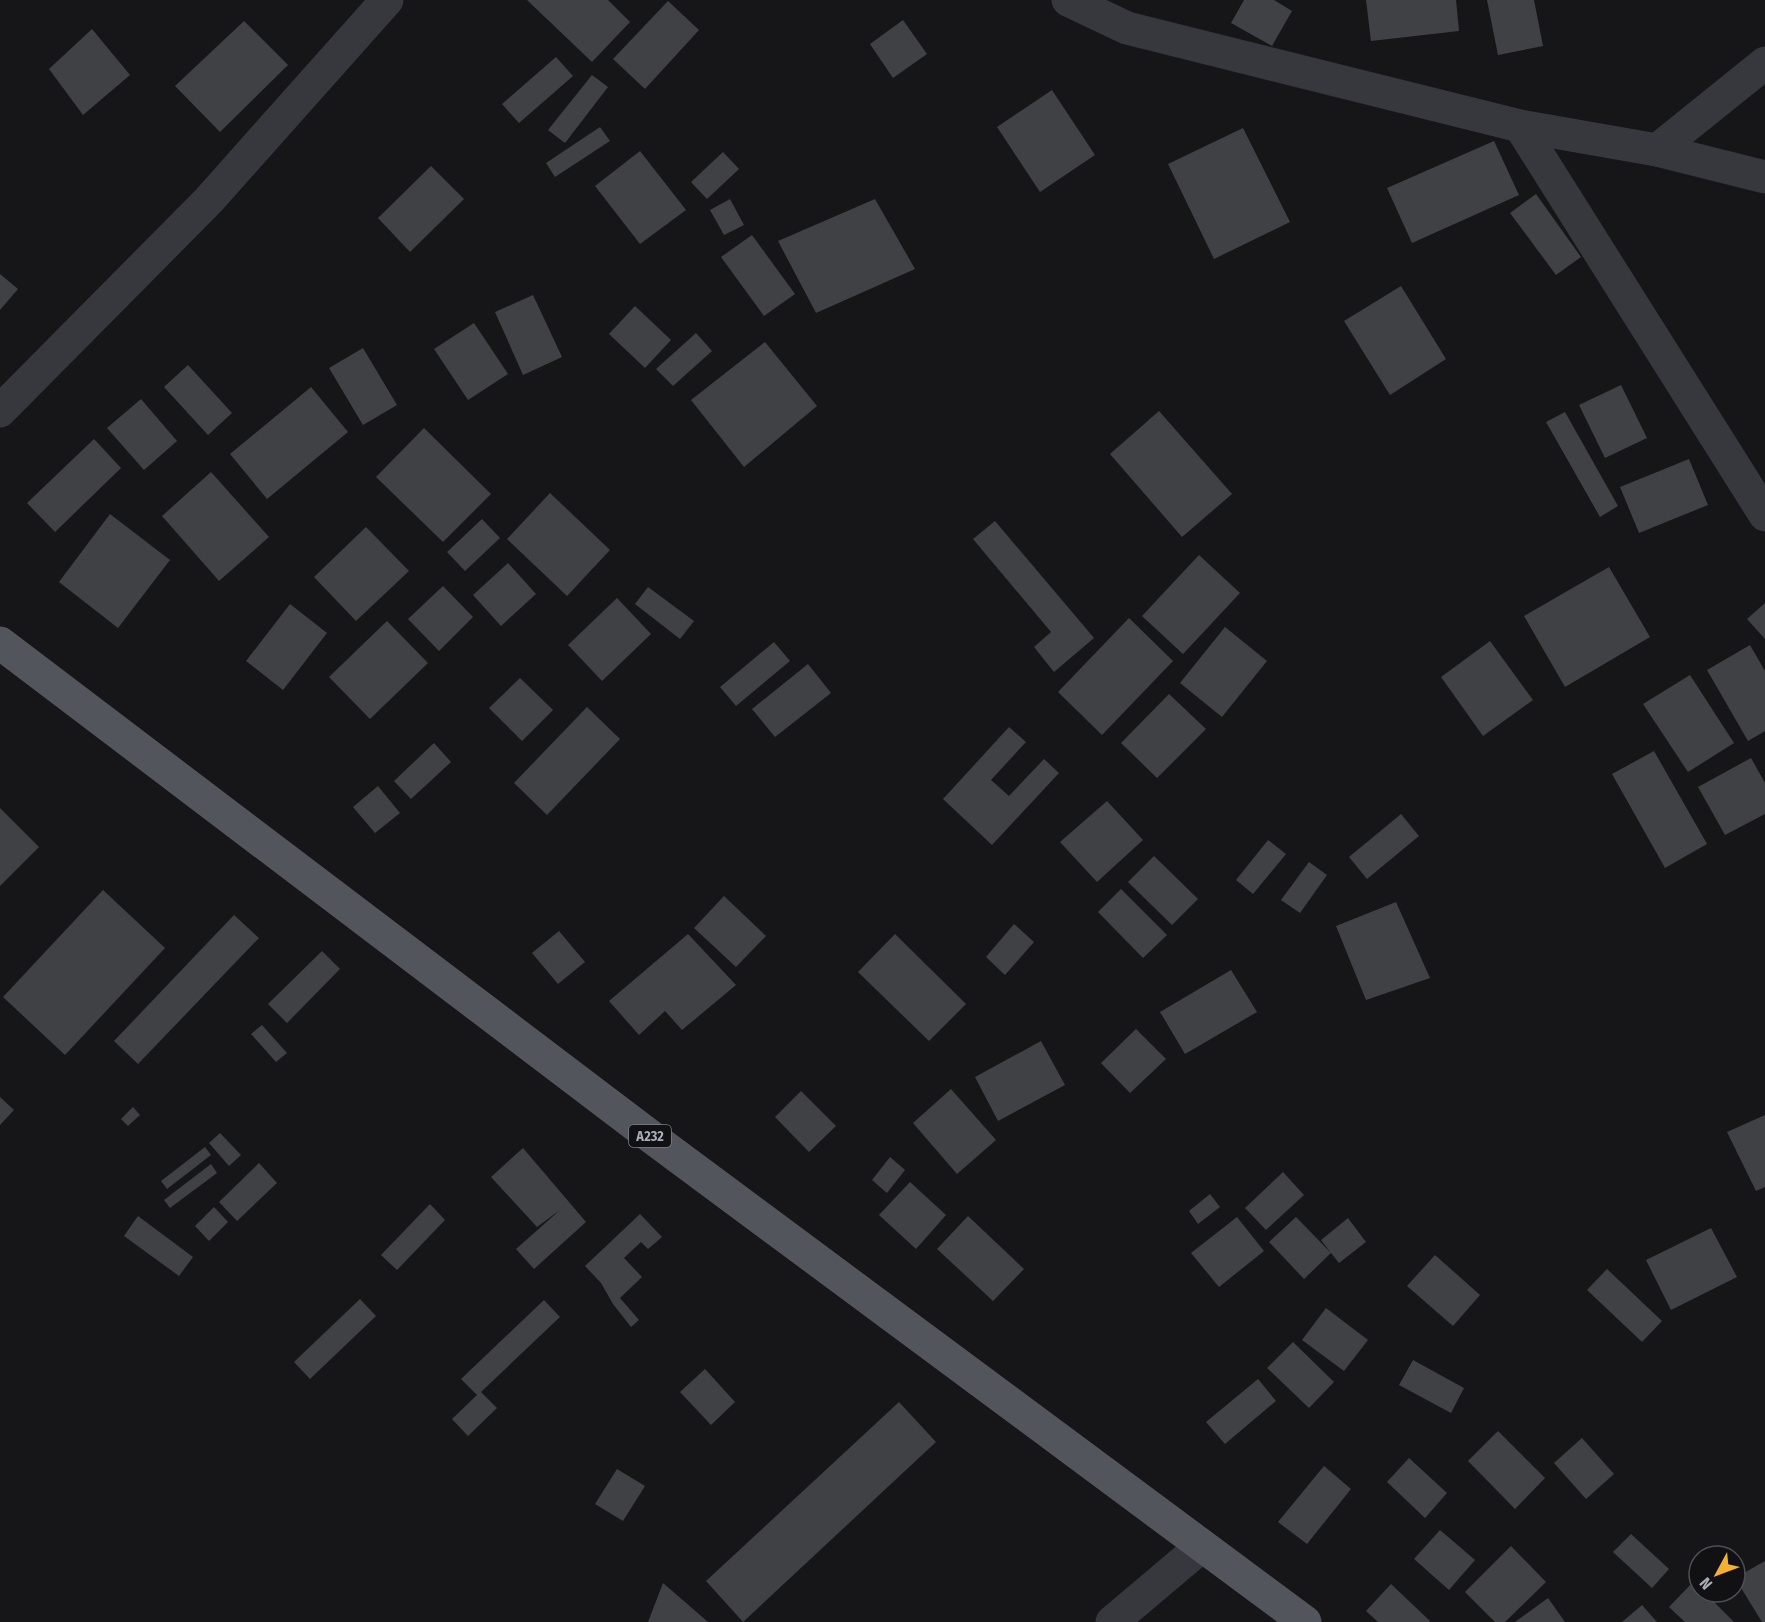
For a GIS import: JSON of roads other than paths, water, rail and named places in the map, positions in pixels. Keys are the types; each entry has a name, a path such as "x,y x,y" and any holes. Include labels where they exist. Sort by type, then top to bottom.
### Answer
{"main road":[{"name":"A232","path":"0,643 650,1136 1305,1622"}],"street":[{"path":"0,411 209,200 387,0"},
{"path":"1068,0 1126,28 1520,126 1658,150 1765,177"},
{"path":"1658,150 1765,63"},
{"path":"1520,126 1765,515"},
{"path":"1112,1622 1202,1546"}]}
